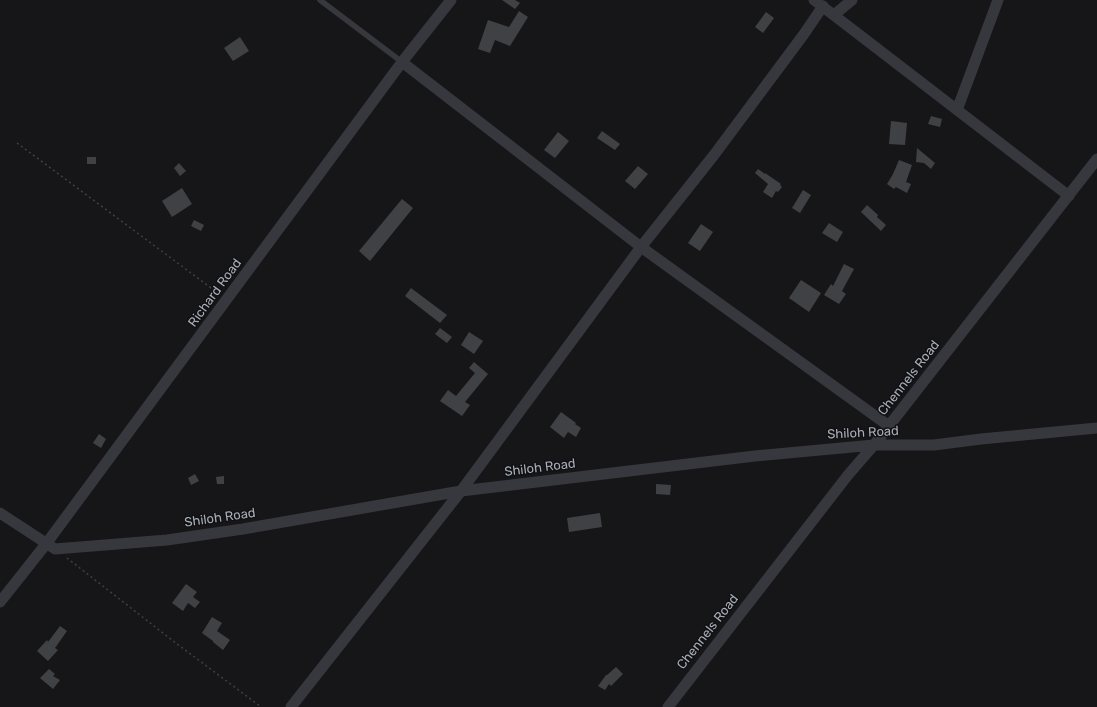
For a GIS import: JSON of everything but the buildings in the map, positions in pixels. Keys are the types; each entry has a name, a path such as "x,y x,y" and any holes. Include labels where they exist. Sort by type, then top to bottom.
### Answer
{"street":[{"name":"Richard Road","path":"0,602 51,547 227,300 402,62 451,0"},
{"path":"834,15 852,0"},
{"path":"957,110 998,0"},
{"path":"291,707 461,491 642,247 714,155 804,34 819,3 1068,196"},
{"path":"402,62 642,247 889,426"},
{"name":"Chennels Road","path":"668,707 848,475 889,426 1097,159"},
{"name":"Shiloh Road","path":"51,547 167,540 243,529 461,491 755,456 874,445 934,445 981,438 1097,428"},
{"path":"0,513 51,547"}],"lane":[{"path":"320,0 402,62"}],"path":[{"path":"17,143 227,300"},
{"path":"51,547 76,564 177,644 261,707"}]}
